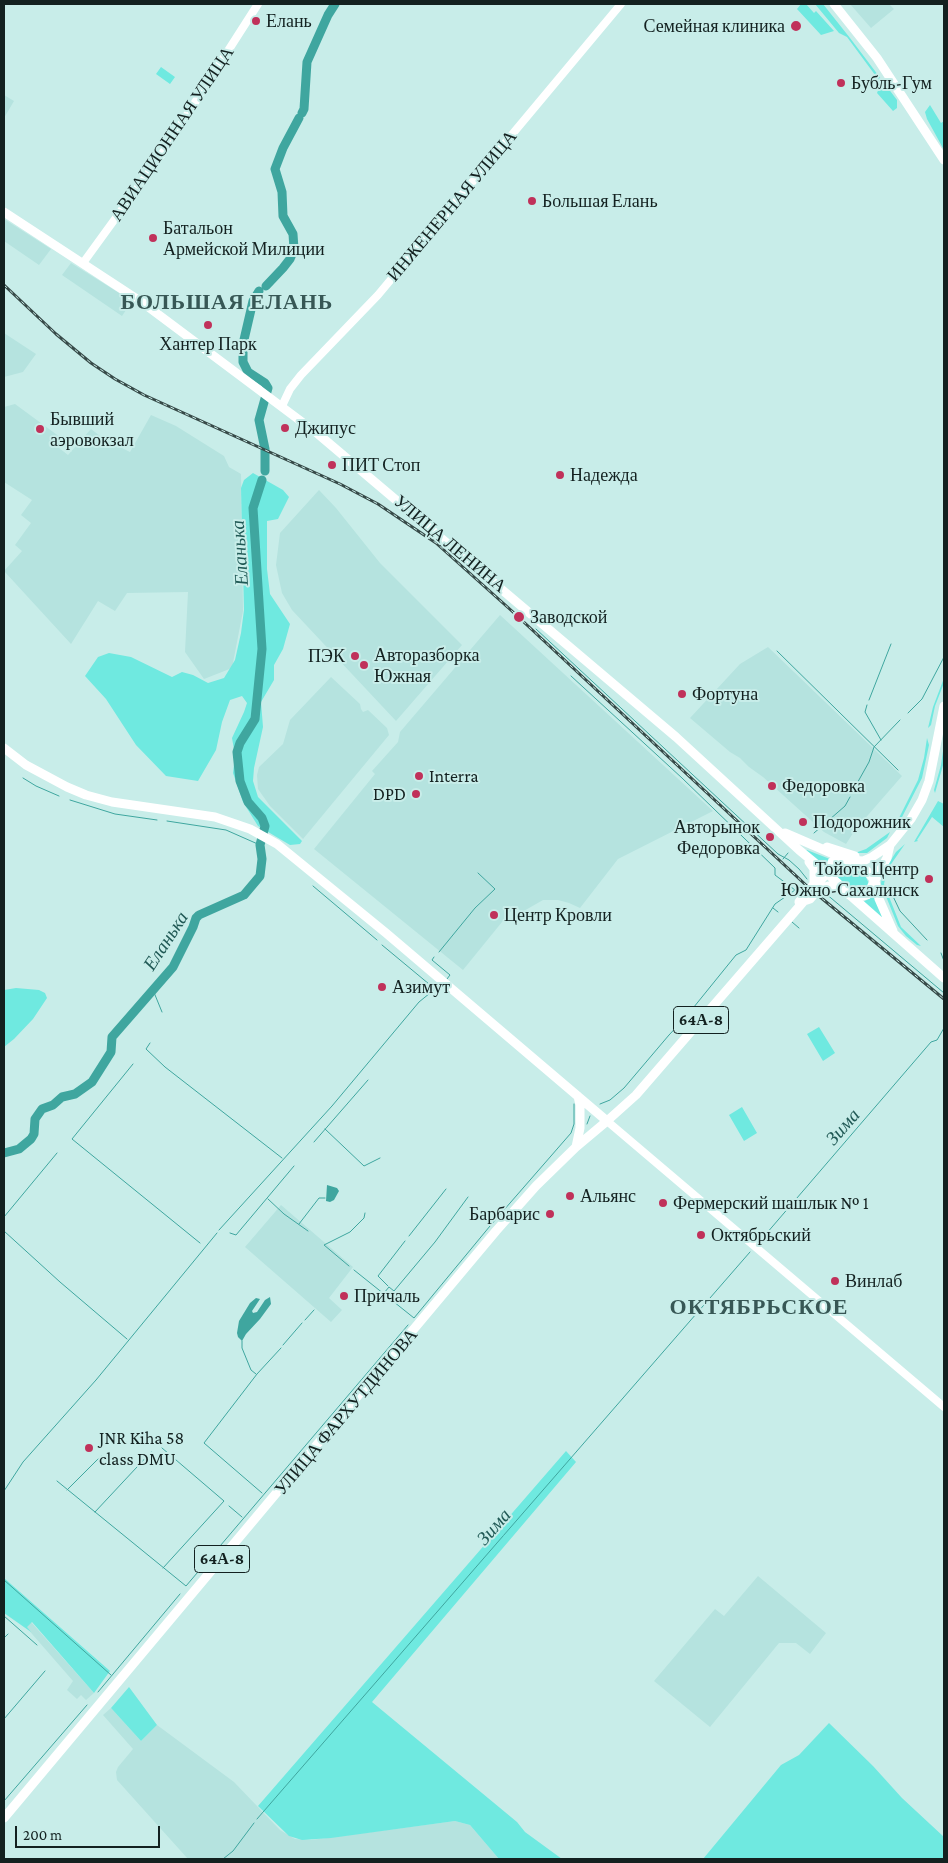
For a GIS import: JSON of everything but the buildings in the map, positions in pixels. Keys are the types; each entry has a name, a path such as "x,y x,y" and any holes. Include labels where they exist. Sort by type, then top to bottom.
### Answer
{"main road":[{"path":"834,4 877,58 910,105 944,160"},
{"name":"УЛИЦА ЛЕНИНА","path":"4,212 147,306 318,434 676,737 799,850 827,873"},
{"path":"804,901 827,873 832,862 844,859 866,860 890,845 911,819 932,771 944,706"},
{"path":"4,748 26,765 86,795 112,802 215,817 250,829 278,844 607,1121"},
{"name":"УЛИЦА ЛЕНИНА","path":"780,831 859,865 875,881"},
{"path":"814,846 824,846 847,854 863,856 880,847 890,845"},
{"path":"851,896 859,898 867,895 887,858 890,845"},
{"path":"765,945 772,931 814,884 814,869 799,850"},
{"name":"64А-8","path":"827,873 944,978"},
{"name":"64А-8","path":"875,881 885,915 897,937"},
{"name":"УЛИЦА ФАРХУТДИНОВА","path":"4,1818 496,1231 536,1186 576,1147 636,1095 804,901 828,886 837,886 851,896"},
{"path":"576,1147 580,1128 578,1096"}],"street":[{"name":"АВИАЦИОННАЯ УЛИЦА","path":"83,263 160,157 258,4"},
{"name":"ИНЖЕНЕРНАЯ УЛИЦА","path":"282,406 290,390 302,375 378,295 620,4"},
{"path":"607,1121 944,1408"}],"shaded area":[{"path":"801,4 806,4 814,13 816,11 834,31 821,35 797,9"},
{"path":"815,4 823,4 850,38 897,100 897,108 893,111 877,93 881,83 847,37 839,33"},
{"path":"850,4 889,4 894,9 871,28"},
{"path":"161,67 175,77 170,84 156,74"},
{"path":"4,95 14,101 4,118"},
{"path":"930,105 941,123 944,121 944,150 927,119 925,112"},
{"path":"4,219 51,249 39,265 4,241"},
{"path":"71,263 132,301 122,316 62,275"},
{"path":"4,333 36,354 23,372 4,377"},
{"path":"15,404 64,440 59,448 68,455 91,429 104,439 130,452 151,415 176,426 224,456 229,467 241,474 243,611 232,668 204,679 185,652 188,592 127,593 115,611 98,601 71,644 4,571 22,551 15,545 31,523 21,515 32,500 4,482 4,407"},
{"path":"253,473 283,490 289,497 278,519 267,521 267,569 270,594 290,624 283,649 274,665 274,680 261,702 263,727 253,781 258,797 302,841 300,844 290,845 258,826 243,802 233,773 235,755 232,738 247,703 242,696 230,700 222,722 216,750 198,781 166,776 136,745 106,699 85,676 98,657 109,653 131,657 172,677 182,672 193,675 208,683 224,678 235,660 241,633 244,610 241,488 244,480"},
{"path":"319,490 336,508 380,563 462,645 396,721 292,610 282,593 276,565 280,533"},
{"path":"500,615 713,811 618,859 580,908 558,900 543,900 522,912 515,906 463,970 314,849 375,774 372,771 398,742 400,732"},
{"name":"Федоровка","path":"768,647 902,776 855,830 846,844 824,832 763,777 690,718 740,664"},
{"path":"331,677 360,704 363,712 368,710 387,728 389,735 303,839 270,806 258,789 257,775 259,767 283,744 290,720"},
{"path":"944,678 931,725 928,728 933,707"},
{"path":"927,738 929,745 922,778 900,821 898,820 918,780"},
{"path":"944,744 944,762 935,793 934,790 941,765"},
{"path":"938,801 944,804 944,827 932,817 918,841 914,842"},
{"path":"890,832 887,838 867,853 855,853 866,849"},
{"path":"905,844 887,870 884,884 901,927 921,946 906,936 898,926 881,884 882,875 889,863 896,852"},
{"path":"807,850 830,859 825,866 805,851"},
{"path":"841,864 847,865 865,875 869,884 866,890 858,893 855,892 838,878 835,871 836,867"},
{"path":"875,896 884,920 863,902"},
{"path":"16,988 39,990 45,993 47,998 33,1019 4,1047 4,990"},
{"path":"819,1027 835,1053 823,1061 807,1034"},
{"path":"742,1107 757,1133 744,1141 729,1115"},
{"path":"327,1185 337,1188 339,1191 334,1200 330,1202 326,1201"},
{"path":"281,1205 353,1267 329,1298 342,1310 331,1322 245,1247"},
{"path":"270,1297 271,1304 242,1341 237,1333 239,1321 250,1303 256,1298 260,1299 252,1311 253,1313 257,1312 265,1300"},
{"path":"566,1451 576,1462 372,1702 517,1822 525,1832 562,1859 499,1859 470,1825 455,1821 331,1838 302,1840 289,1836 258,1806"},
{"path":"758,1576 826,1633 810,1654 796,1643 779,1643 710,1727 654,1681 715,1609 724,1616"},
{"path":"4,1578 110,1671 94,1693 32,1622 27,1627 31,1632 4,1613"},
{"path":"31,1622 94,1693 86,1700 81,1695 77,1699 67,1690 73,1681 26,1627"},
{"path":"129,1687 157,1725 141,1741 111,1708"},
{"path":"111,1708 141,1741 157,1725 234,1782 280,1830 295,1839 311,1840 455,1821 470,1825 499,1859 188,1859 117,1780 116,1772 118,1767 133,1749 103,1715"},
{"path":"829,1723 873,1766 902,1798 944,1837 944,1859 703,1859 781,1765 799,1755"}],"waterway":[{"name":"Еланька","path":"302,113 304,109 307,62 328,15 335,4"},
{"name":"Еланька","path":"266,286 290,259 294,249 293,234 283,216 282,192 275,169 283,148 299,118"},
{"name":"Еланька","path":"259,291 253,301 243,344 243,362 248,372 265,383 268,388 259,420 265,449 265,471"},
{"name":"Еланька","path":"4,1153 19,1149 31,1139 34,1134 35,1119 42,1109 53,1105 62,1097 75,1094 92,1082 111,1052 112,1037 173,967 196,918 244,895 260,876 262,859 260,845 265,826 262,818 248,802 240,781 237,752 240,743 255,719 262,649 253,508 262,480"},
{"path":"536,629 778,854 789,860 799,869 807,879"},
{"path":"869,700 891,644"},
{"path":"777,651 898,770"},
{"path":"908,713 922,699 944,657"},
{"path":"571,676 682,778 775,868 775,875 795,890 775,904 746,950 736,955 685,1018 624,1088 610,1100 600,1104"},
{"path":"867,705 865,712 881,740"},
{"path":"855,787 869,762 874,747 900,720"},
{"path":"23,778 59,796"},
{"path":"814,833 845,806 850,797"},
{"path":"70,800 115,814 157,820"},
{"path":"167,821 226,830 260,845"},
{"path":"783,859 788,853"},
{"path":"439,952 475,908 495,889 478,873"},
{"path":"313,886 377,940"},
{"path":"890,890 900,911 927,940"},
{"path":"825,893 944,993"},
{"path":"773,908 778,912"},
{"path":"792,922 799,928"},
{"path":"382,945 435,989"},
{"path":"941,953 944,961"},
{"path":"434,957 432,960 450,975 447,979"},
{"path":"219,1230 332,1106 419,1002 435,989 442,986"},
{"path":"153,990 162,1012"},
{"name":"Зима","path":"760,1241 931,1042 937,1040 944,1028"},
{"path":"150,1043 146,1049 165,1067 282,1158"},
{"path":"133,1064 72,1139 200,1243"},
{"path":"314,1142 368,1080"},
{"path":"354,1270 414,1318 490,1226 571,1133 574,1124 574,1104"},
{"path":"587,1124 590,1116"},
{"path":"325,1129 364,1166 380,1158"},
{"path":"4,1217 57,1153"},
{"path":"230,1233 236,1235 294,1166"},
{"path":"409,1236 446,1189"},
{"path":"384,1293 389,1287 394,1291 435,1242 468,1197"},
{"path":"299,1224 319,1198 325,1198"},
{"path":"268,1199 284,1214 308,1231"},
{"path":"349,1266 324,1245 350,1232 364,1218 365,1213"},
{"path":"4,1231 127,1339"},
{"path":"4,1491 23,1462 96,1380 217,1233"},
{"path":"388,1286 378,1276 405,1241"},
{"name":"Зима","path":"257,1819 750,1252"},
{"path":"305,1320 314,1310"},
{"path":"283,1345 302,1323"},
{"path":"57,1481 186,1586 408,1325"},
{"path":"242,1341 242,1348 251,1370 256,1374"},
{"path":"262,1493 204,1443 257,1374 281,1348"},
{"path":"162,1448 224,1501 163,1568"},
{"path":"95,1512 151,1452"},
{"path":"67,1490 101,1456"},
{"path":"229,1506 242,1517"},
{"path":"4,1580 111,1675"},
{"path":"98,1692 180,1594"},
{"path":"4,1616 37,1645"},
{"path":"4,1638 8,1634"},
{"path":"4,1719 45,1671"},
{"path":"4,1801 87,1705"},
{"name":"Зима","path":"223,1859 233,1851 254,1823"}],"railway":[{"path":"4,285 56,334 91,363 115,379 144,395 340,484 378,504 436,543 513,612 808,887 944,999"}],"place":[{"name":"Елань","path":"256,21"},
{"name":"Семейная клиника","path":"796,26"},
{"name":"Бубль-Гум","path":"841,83"},
{"name":"Большая Елань","path":"532,201"},
{"name":"Батальон Армейской Милиции","path":"153,238"},
{"name":"Хантер Парк","path":"208,325"},
{"name":"Джипус","path":"285,428"},
{"name":"Бывший аэровокзал","path":"40,429"},
{"name":"ПИТ Стоп","path":"332,465"},
{"name":"Надежда","path":"560,475"},
{"name":"Заводской","path":"519,617"},
{"name":"ПЭК","path":"355,656"},
{"name":"Авторазборка Южная","path":"364,665"},
{"name":"Фортуна","path":"682,694"},
{"name":"Interra","path":"419,776"},
{"name":"Федоровка","path":"772,786"},
{"name":"DPD","path":"416,794"},
{"name":"Подорожник","path":"803,822"},
{"name":"Авторынок Федоровка","path":"770,837"},
{"name":"Тойота Центр Южно-Сахалинск","path":"929,879"},
{"name":"Центр Кровли","path":"494,915"},
{"name":"Азимут","path":"382,987"},
{"name":"Альянс","path":"570,1196"},
{"name":"Фермерский шашлык № 1","path":"663,1203"},
{"name":"Барбарис","path":"550,1214"},
{"name":"Октябрьский","path":"701,1235"},
{"name":"Винлаб","path":"835,1281"},
{"name":"Причаль","path":"344,1296"},
{"name":"JNR Kiha 58 class DMU","path":"89,1448"}],"district":[{"name":"БОЛЬШАЯ ЕЛАНЬ","path":"227,302"},
{"name":"ОКТЯБРЬСКОЕ","path":"759,1307"}]}
